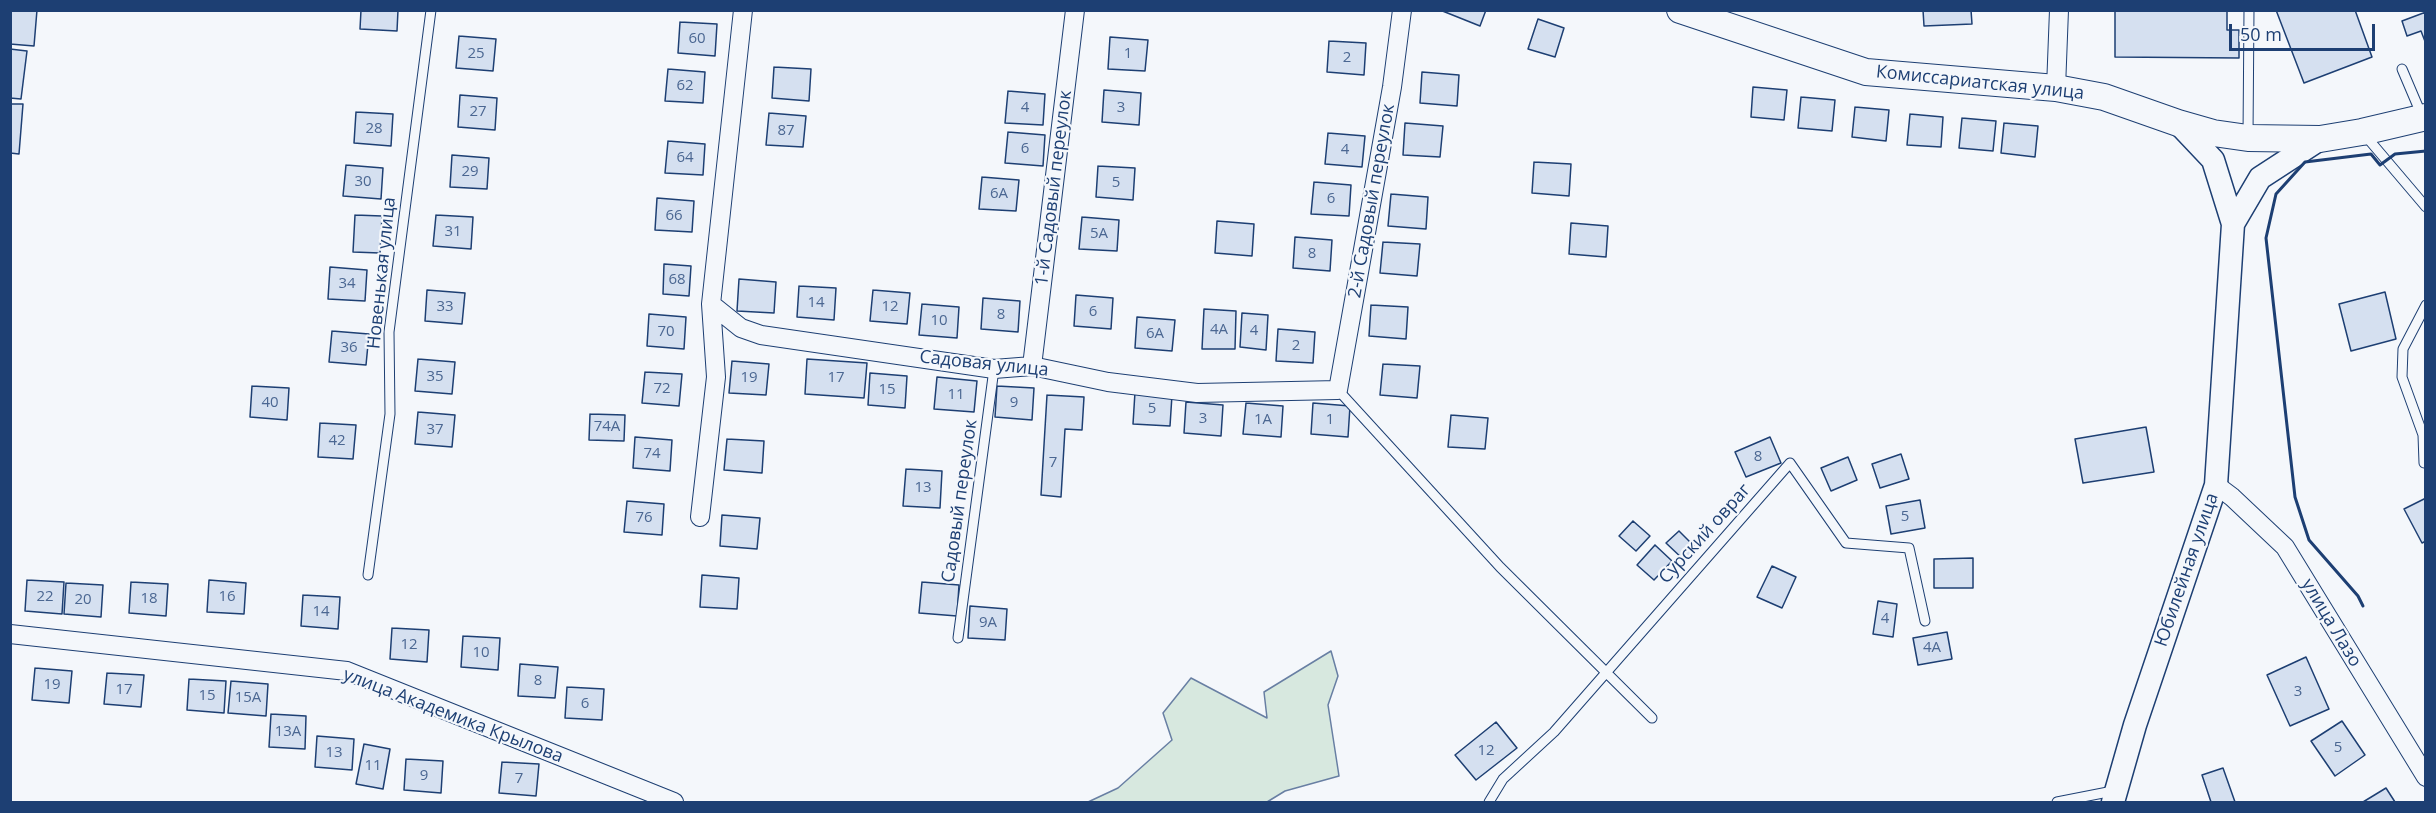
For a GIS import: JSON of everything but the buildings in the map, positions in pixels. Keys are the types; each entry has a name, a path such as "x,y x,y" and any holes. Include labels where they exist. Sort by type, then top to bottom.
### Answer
{"main road":[{"name":"Комиссариатская улица","path":"1680,10 1722,18 1866,72 2056,88 2104,97 2213,133 2248,138 2320,139 2362,132 2424,117"}],"street":[{"path":"700,517 716,377 711,304 743,10"},
{"name":"1-й Садовый переулок","path":"1032,366 1076,10"},
{"name":"2-й Садовый переулок","path":"1338,390 1392,87 1402,10"},
{"path":"2056,88 2059,10"},
{"path":"2178,123 2212,160 2233,224"},
{"name":"Комиссариатская улица","path":"2233,224 2260,178 2320,139"},
{"name":"Юбилейная улица","path":"2114,797 2216,485 2233,224"},
{"name":"Садовая улица","path":"711,304 741,328 761,335 994,369 1032,366 1108,382 1197,393 1338,390"},
{"name":"улица Лазо","path":"2216,485 2285,547 2426,777"},
{"name":"улица Академика Крылова","path":"10,634 347,671 674,802"}],"lane":[{"name":"Новенькая улица","path":"368,575 390,414 389,332 431,10"},
{"path":"2248,138 2249,10"},
{"path":"2402,69 2424,117"},
{"path":"2362,132 2426,207"},
{"path":"2424,463 2423,435 2402,377 2403,349 2426,305"},
{"name":"Садовый переулок","path":"958,638 994,369"},
{"path":"1338,390 1500,567 1652,718"},
{"name":"Сурский овраг","path":"1489,802 1503,779 1554,732 1790,463 1846,543 1909,548 1925,621"},
{"path":"2057,802 2114,797"}],"shaded area":[{"path":"1331,651 1338,676 1328,705 1339,776 1285,791 1267,802 1088,802 1118,788 1172,740 1163,713 1191,678 1267,718 1264,692"}],"wall":[{"path":"2363,606 2358,596 2309,540 2295,497 2266,238 2276,194 2305,162 2371,154 2380,165 2395,154 2426,151"}]}
